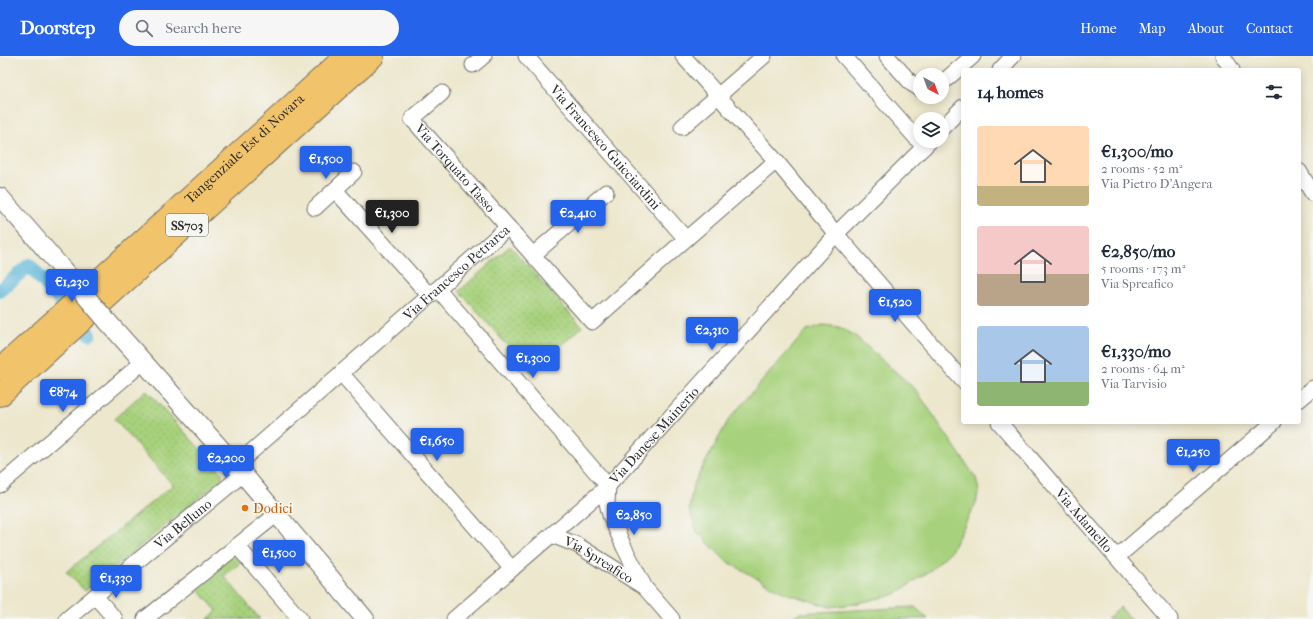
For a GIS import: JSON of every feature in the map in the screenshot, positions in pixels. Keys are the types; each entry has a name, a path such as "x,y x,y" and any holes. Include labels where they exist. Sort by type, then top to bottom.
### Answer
{"highway":[{"name":"Tangenziale Est di Novara","path":"0,368 64,313 346,56"},
{"name":"Tangenziale Est di Novara","path":"0,395 373,56"}],"street":[{"name":"Via Francesco Guicciardini","path":"526,56 686,239"},
{"path":"683,56 776,161 836,234 961,379"},
{"path":"682,127 764,56"},
{"path":"844,56 913,129"},
{"path":"888,56 913,85"},
{"path":"949,77 973,56"},
{"path":"1002,68 1013,56"},
{"path":"1223,56 1231,68"},
{"name":"Via Torquato Tasso","path":"442,93 412,119 508,227"},
{"path":"949,121 961,109"},
{"name":"Via Danese Mainerio","path":"454,619 608,486 836,234 923,148"},
{"name":"Via Francesco Petrarca","path":"239,470 341,374 508,227 592,322 776,161"},
{"path":"315,208 354,172"},
{"path":"1305,174 1313,194"},
{"path":"335,190 434,292 608,486"},
{"path":"533,255 606,192"},
{"path":"0,197 239,470 365,619"},
{"path":"0,485 143,362"},
{"path":"341,374 512,569"},
{"path":"1301,398 1313,388"},
{"name":"Via Adamello","path":"1001,424 1170,619"},
{"path":"1117,558 1272,424"},
{"name":"Via Belluno","path":"67,619 96,596 239,470"},
{"name":"Via Spreafico","path":"608,486 607,503 610,515 624,547 645,588 672,619"},
{"path":"145,619 276,515"},
{"name":"Via Spreafico","path":"552,535 577,545 645,588"},
{"path":"237,546 300,619"},
{"path":"96,596 115,619"}],"green space":[{"path":"510,246 582,327 531,372 459,291"},
{"path":"823,325 839,327 854,335 916,390 976,478 979,491 975,505 951,551 931,570 896,594 855,604 830,607 782,592 726,561 697,532 689,509 693,485 729,419 807,330"},
{"path":"146,390 222,473 222,479 85,591 66,572 173,485 114,419"},
{"path":"236,550 244,560 224,576 260,619 208,619 217,611 194,585"},
{"path":"915,607 928,619 791,619 798,613"},
{"path":"1120,607 1131,619 1107,619"}],"waterway":[{"path":"0,291 29,265 90,334"}],"place":[{"name":"Dodici","path":"245,508"}]}
